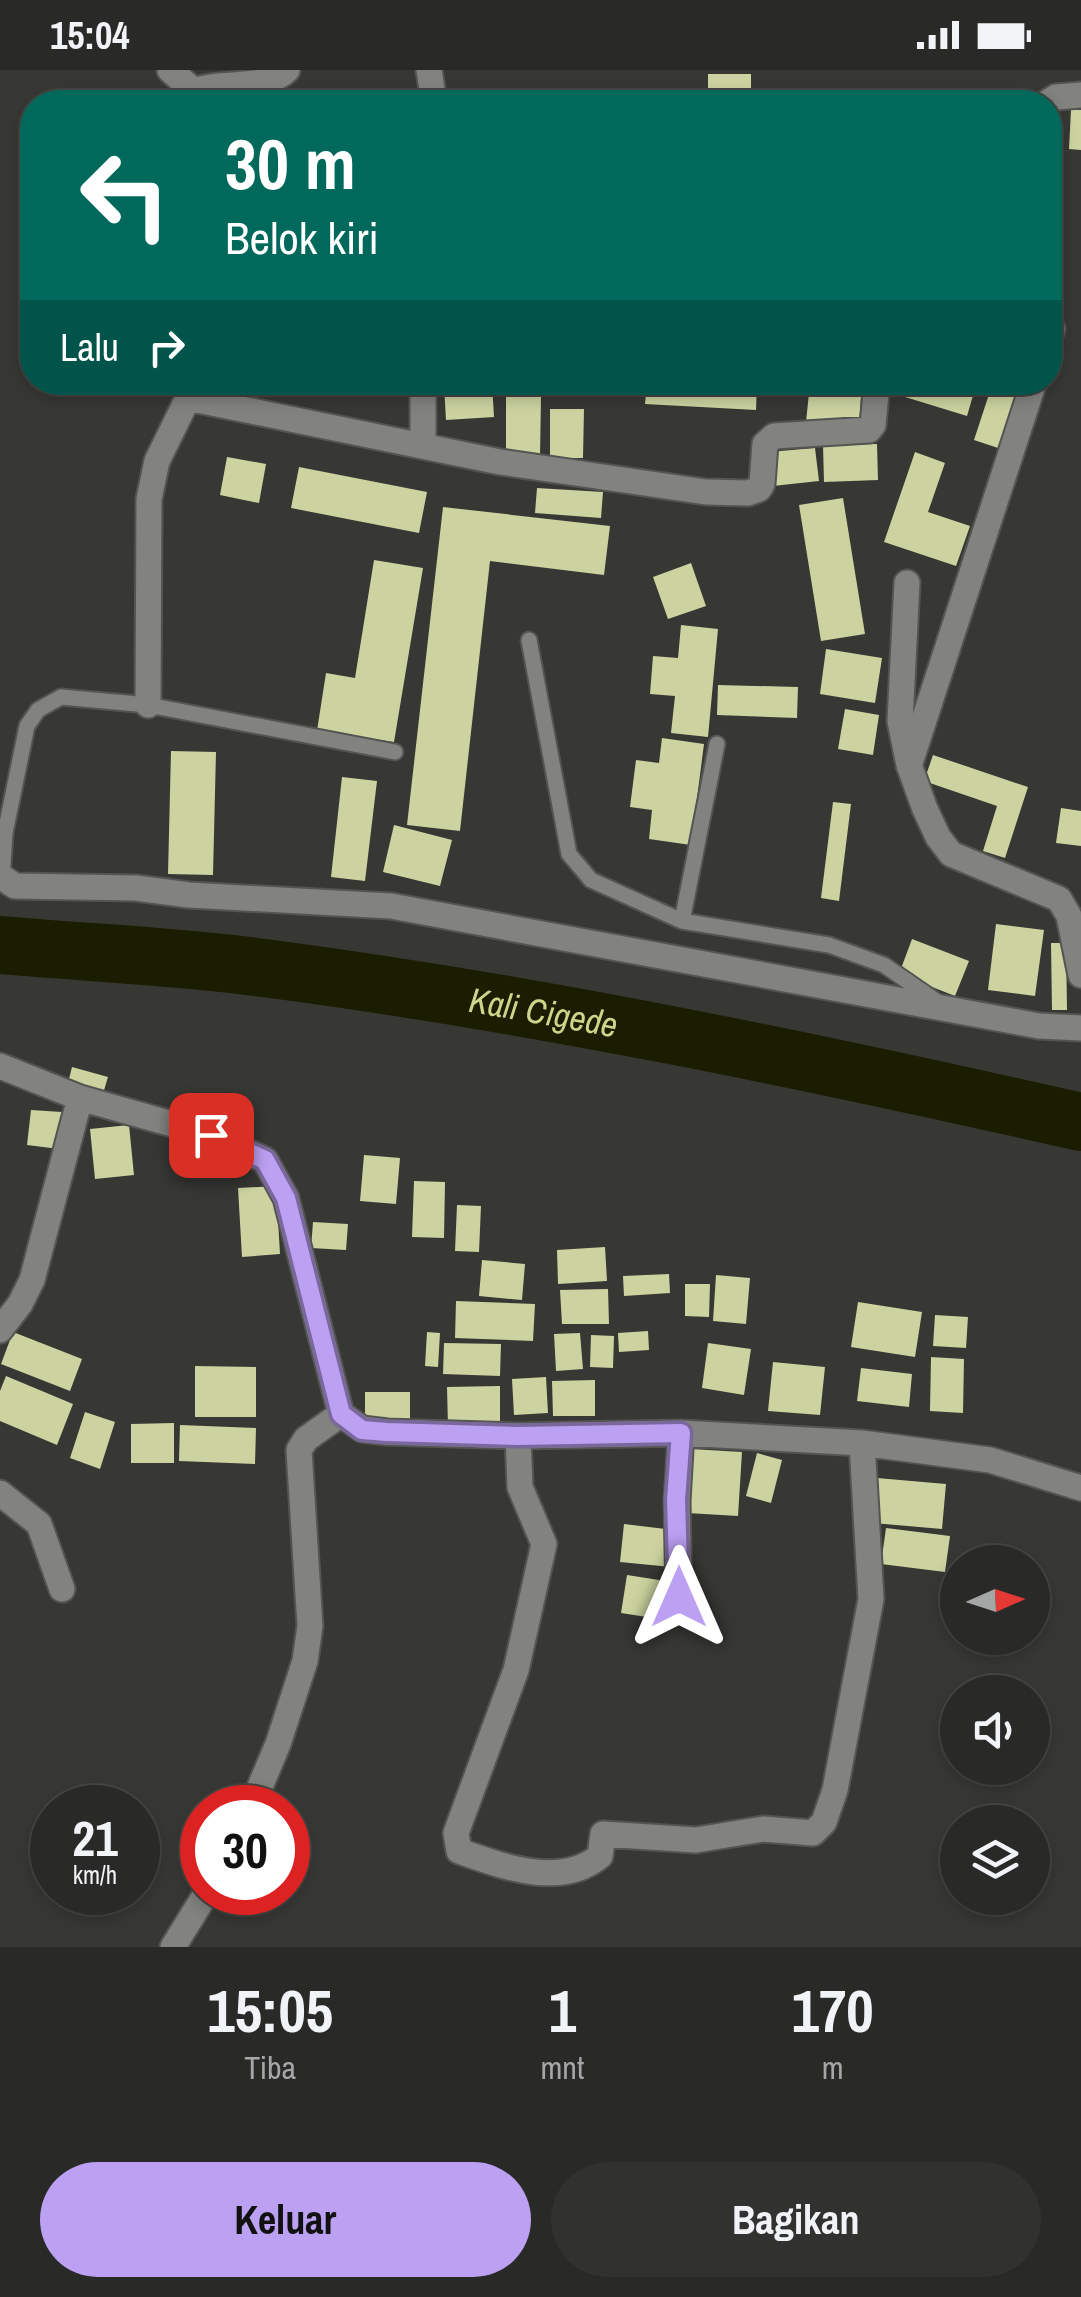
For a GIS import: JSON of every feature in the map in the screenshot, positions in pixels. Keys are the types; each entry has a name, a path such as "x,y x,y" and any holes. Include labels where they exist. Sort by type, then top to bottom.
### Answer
{"street":[{"path":"170,70 186,90"},
{"path":"208,90 224,83 267,82 286,70"},
{"path":"148,705 149,498 157,461 188,395"},
{"path":"211,395 500,462 706,492 754,492 762,484 765,444 774,436 869,430 876,395"},
{"path":"423,395 423,446"},
{"path":"909,765 1030,395"},
{"path":"907,584 900,720 909,765 938,838 950,854 1058,899 1069,916 1081,976"},
{"path":"1,878 15,886 136,888 391,906 1039,1026 1081,1028"},
{"path":"0,1066 80,1098 211,1135 265,1160 286,1198 341,1414 362,1430 518,1436 681,1433 862,1443 990,1460 1081,1488"},
{"path":"0,1330 32,1280 80,1098"},
{"path":"261,1785 305,1661 310,1626 300,1450 310,1435 341,1414"},
{"path":"681,1433 676,1500 679,1597 692,1616"},
{"path":"518,1436 520,1486 544,1544 516,1670 480,1762 456,1833 456,1844 459,1852 490,1862 548,1873 586,1868 600,1856 603,1834 696,1840 763,1829 813,1833 824,1822 836,1790 871,1599 862,1443"},
{"path":"0,1494 39,1524 62,1589"},
{"path":"174,1947 194,1915"}],"lane":[{"path":"529,640 569,854 591,880 682,921 828,945 884,965 944,1006"},
{"path":"1,878 4,833 27,726 38,710 61,697 148,705 395,752"},
{"path":"682,921 717,744"}],"building":[{"path":"708,74 751,74 751,90 708,90"},
{"path":"1071,110 1081,110 1081,150 1069,149"},
{"path":"445,395 493,395 494,417 446,420"},
{"path":"646,395 757,395 756,410 645,404"},
{"path":"809,395 861,397 859,426 806,422"},
{"path":"899,395 973,395 967,416"},
{"path":"989,395 1022,395 1004,450 974,440"},
{"path":"506,397 541,397 540,456 506,456"},
{"path":"550,409 584,409 583,458 550,458"},
{"path":"877,444 878,480 824,482 823,445"},
{"path":"815,448 819,481 773,486 769,452"},
{"path":"915,452 945,463 928,512 970,526 956,566 884,542"},
{"path":"227,457 266,464 259,503 220,495"},
{"path":"299,467 427,492 419,533 291,508"},
{"path":"537,488 603,492 601,518 535,513"},
{"path":"843,498 865,634 821,641 799,505"},
{"path":"443,507 610,526 604,575 490,561 460,831 407,825"},
{"path":"374,560 423,568 394,742 360,737 359,744 316,737 326,673 355,678"},
{"path":"691,563 706,606 668,619 653,577"},
{"path":"681,625 718,629 708,737 671,733 675,696 650,694 653,656 678,658"},
{"path":"826,649 882,658 875,703 820,694"},
{"path":"718,685 798,687 797,718 717,715"},
{"path":"845,709 879,715 873,755 838,749"},
{"path":"662,738 704,744 691,845 649,839 652,810 630,807 636,760 659,763"},
{"path":"171,751 216,752 213,875 168,874"},
{"path":"933,755 1028,787 1005,858 983,851 997,806 924,781"},
{"path":"342,777 377,781 365,881 331,877"},
{"path":"833,802 851,804 839,901 821,898"},
{"path":"1061,808 1081,811 1081,846 1056,843"},
{"path":"394,825 452,840 440,886 383,872"},
{"path":"996,924 1044,930 1035,996 988,990"},
{"path":"912,939 969,961 955,996 899,974"},
{"path":"1051,943 1066,943 1067,1010 1052,1010"},
{"path":"72,1067 108,1077 102,1097 67,1087"},
{"path":"31,1110 62,1112 59,1149 27,1145"},
{"path":"129,1125 134,1175 95,1179 90,1129"},
{"path":"364,1155 400,1158 396,1204 360,1201"},
{"path":"414,1181 445,1182 444,1238 412,1237"},
{"path":"276,1186 280,1254 242,1257 238,1188"},
{"path":"457,1205 481,1206 479,1252 455,1251"},
{"path":"313,1222 348,1224 346,1250 311,1248"},
{"path":"605,1247 607,1281 558,1284 557,1250"},
{"path":"482,1260 525,1264 522,1300 479,1296"},
{"path":"669,1274 670,1293 624,1296 623,1276"},
{"path":"716,1275 750,1278 746,1324 713,1321"},
{"path":"685,1284 710,1284 709,1317 685,1316"},
{"path":"608,1289 609,1324 562,1324 560,1290"},
{"path":"456,1301 535,1304 533,1341 455,1338"},
{"path":"858,1302 922,1312 915,1357 851,1347"},
{"path":"935,1315 968,1317 966,1348 933,1346"},
{"path":"648,1331 649,1350 619,1352 618,1333"},
{"path":"13,1332 82,1359 70,1391 1,1364"},
{"path":"427,1332 440,1333 438,1367 425,1366"},
{"path":"580,1333 583,1369 556,1371 554,1334"},
{"path":"591,1335 614,1336 613,1368 590,1367"},
{"path":"444,1343 501,1344 500,1376 443,1374"},
{"path":"708,1343 751,1349 744,1395 702,1388"},
{"path":"931,1357 964,1359 963,1413 930,1411"},
{"path":"773,1362 825,1367 820,1415 768,1411"},
{"path":"195,1366 256,1367 256,1417 195,1417"},
{"path":"861,1368 912,1374 909,1407 857,1401"},
{"path":"6,1376 73,1404 57,1445 0,1421 0,1391"},
{"path":"546,1377 548,1413 514,1415 512,1379"},
{"path":"595,1380 595,1416 553,1416 552,1381"},
{"path":"500,1386 500,1427 448,1427 447,1387"},
{"path":"365,1392 410,1392 410,1422 365,1422"},
{"path":"85,1412 115,1422 100,1469 70,1458"},
{"path":"174,1423 174,1463 131,1463 131,1424"},
{"path":"180,1425 256,1428 255,1464 179,1461"},
{"path":"691,1449 742,1452 738,1516 687,1513"},
{"path":"757,1453 782,1460 771,1503 746,1496"},
{"path":"877,1478 946,1484 942,1529 873,1523"},
{"path":"624,1524 674,1530 671,1567 620,1562"},
{"path":"886,1528 950,1536 949,1545 940,1545 940,1571 881,1564"},
{"path":"627,1575 672,1582 666,1620 621,1613"}],"waterway":[{"name":"Kali Cigede","path":"0,945 231,964 367,982 572,1016 1081,1122"}],"route":[{"path":"211,1135 265,1160 286,1198 341,1414 362,1430 518,1436 681,1433 676,1500 679,1597"}]}
